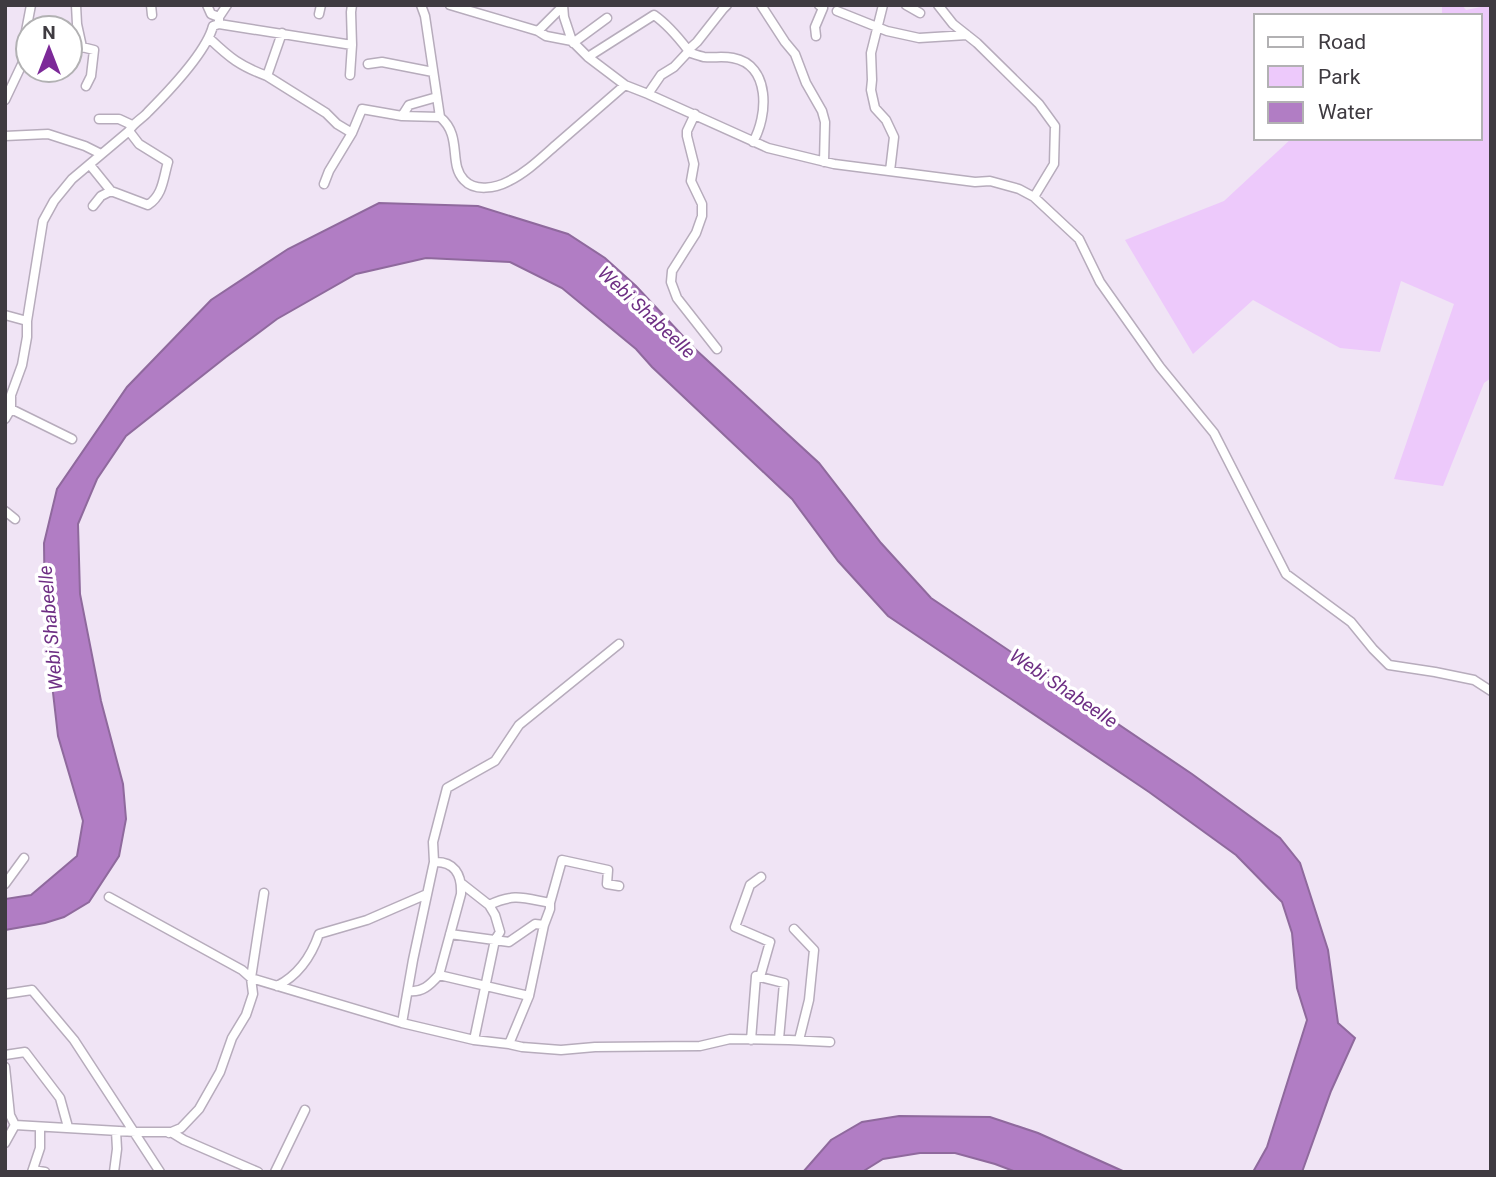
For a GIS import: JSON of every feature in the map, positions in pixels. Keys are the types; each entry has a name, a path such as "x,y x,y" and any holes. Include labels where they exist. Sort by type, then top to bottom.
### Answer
{"street":[{"path":"5,100 24,60 22,52 31,5"},
{"path":"207,5 211,14 219,21 352,44"},
{"path":"5,419 11,409 8,394 22,365 43,221 54,201 72,179 142,119 170,90 210,39 213,26 219,21 226,5"},
{"path":"350,75 352,5"},
{"path":"421,5 425,16 440,117 453,135 459,173 465,182 477,188 509,181 528,169 625,85"},
{"path":"450,5 572,42 607,18"},
{"path":"761,5 795,54 821,111 825,122 824,162"},
{"path":"883,5 871,53 871,90 875,108 886,120 894,137 890,171"},
{"path":"906,5 920,13"},
{"path":"938,5 953,24 1039,104 1055,126 1055,164 1034,197"},
{"path":"538,31 560,6 572,42 587,57 625,85 768,148 824,162 975,182 990,181 1019,189 1034,197 1079,239 1100,282 1160,367 1214,433 1286,574 1351,622 1390,665 1474,680 1491,691"},
{"path":"648,94 661,75 674,67 697,42 723,6"},
{"path":"816,36 815,27 821,7 840,8 887,31 919,38 967,35"},
{"path":"587,57 653,15 679,38 688,51 702,57 734,58 750,65 756,71 761,84 763,113 760,130 753,142"},
{"path":"267,76 282,33"},
{"path":"683,35 688,51"},
{"path":"210,39 243,67 267,76 326,113 352,133"},
{"path":"84,48 94,50 91,76 86,86"},
{"path":"368,64 382,62 433,72"},
{"path":"402,116 409,106 437,97"},
{"path":"324,184 362,109 402,116 440,117"},
{"path":"695,114 687,136 694,164 691,181 702,204 702,215 696,233 671,271 671,282 677,298 717,349"},
{"path":"90,165 111,191 148,205 157,199 168,162 139,144 130,128 119,119 99,119"},
{"path":"5,136 48,134 101,154"},
{"path":"93,206 111,191"},
{"path":"5,316 27,321"},
{"path":"11,409 72,439"},
{"path":"5,511 15,519"},
{"path":"402,1023 434,862 433,842 447,788 495,761 519,725 619,644"},
{"path":"5,884 24,858"},
{"path":"509,1044 529,996 544,925 562,860 608,870 607,884 619,886"},
{"path":"434,862 445,862 455,870 461,883 489,905 500,932 495,940 474,1040"},
{"path":"760,977 770,942 735,928 750,885 761,877"},
{"path":"408,991 427,988 439,975 461,883"},
{"path":"169,1133 181,1128 199,1109 220,1072 232,1038 246,1015 253,994 251,978 264,893"},
{"path":"277,986 290,979 313,953 319,934 367,920 427,894"},
{"path":"109,897 242,970 251,978 402,1023 474,1040 561,1050 699,1046 730,1039 830,1042"},
{"path":"489,905 505,898 518,897 550,903"},
{"path":"450,934 509,942 535,924 544,925"},
{"path":"794,929 814,950 809,1000 799,1040"},
{"path":"439,975 529,996"},
{"path":"751,1040 756,976 784,983 779,1039"},
{"path":"5,994 32,990 74,1040 160,1172"},
{"path":"5,1055 25,1052 60,1098 68,1127"},
{"path":"5,1067 8,1115 15,1125"},
{"path":"275,1172 305,1110"},
{"path":"15,1125 171,1132 254,1171"},
{"path":"5,1143 15,1125"},
{"path":"40,1126 40,1148 32,1171 45,1172"},
{"path":"114,1172 116,1131"}],"green space":[{"path":"1442,5 1462,5 1466,10 1491,5 1491,378 1484,383 1443,486 1394,479 1454,304 1401,281 1380,352 1340,348 1253,300 1193,354 1125,240 1224,201 1290,140 1482,140 1482,14 1442,14"}],"water":[{"name":"Webi Shabeelle","path":"379,203 478,206 568,234 605,258 636,286 695,349 819,463 881,543 931,598 1192,774 1280,838 1300,863 1328,950 1338,1023 1355,1038 1331,1091 1302,1172 1253,1172 1267,1147 1307,1020 1297,988 1292,933 1282,902 1236,855 1149,792 888,616 838,561 792,499 636,349 562,288 510,262 426,258 356,274 277,319 126,436 97,479 78,524 80,594 101,701 123,784 126,819 119,856 89,902 64,917 5,930 5,899 31,895 77,856 83,821 58,736 45,623 44,543 57,489 127,387 211,300 288,249"},
{"path":"899,1116 990,1117 1038,1133 1125,1172 1016,1172 955,1153 920,1153 883,1159 862,1172 803,1172 831,1140 862,1122"}]}
